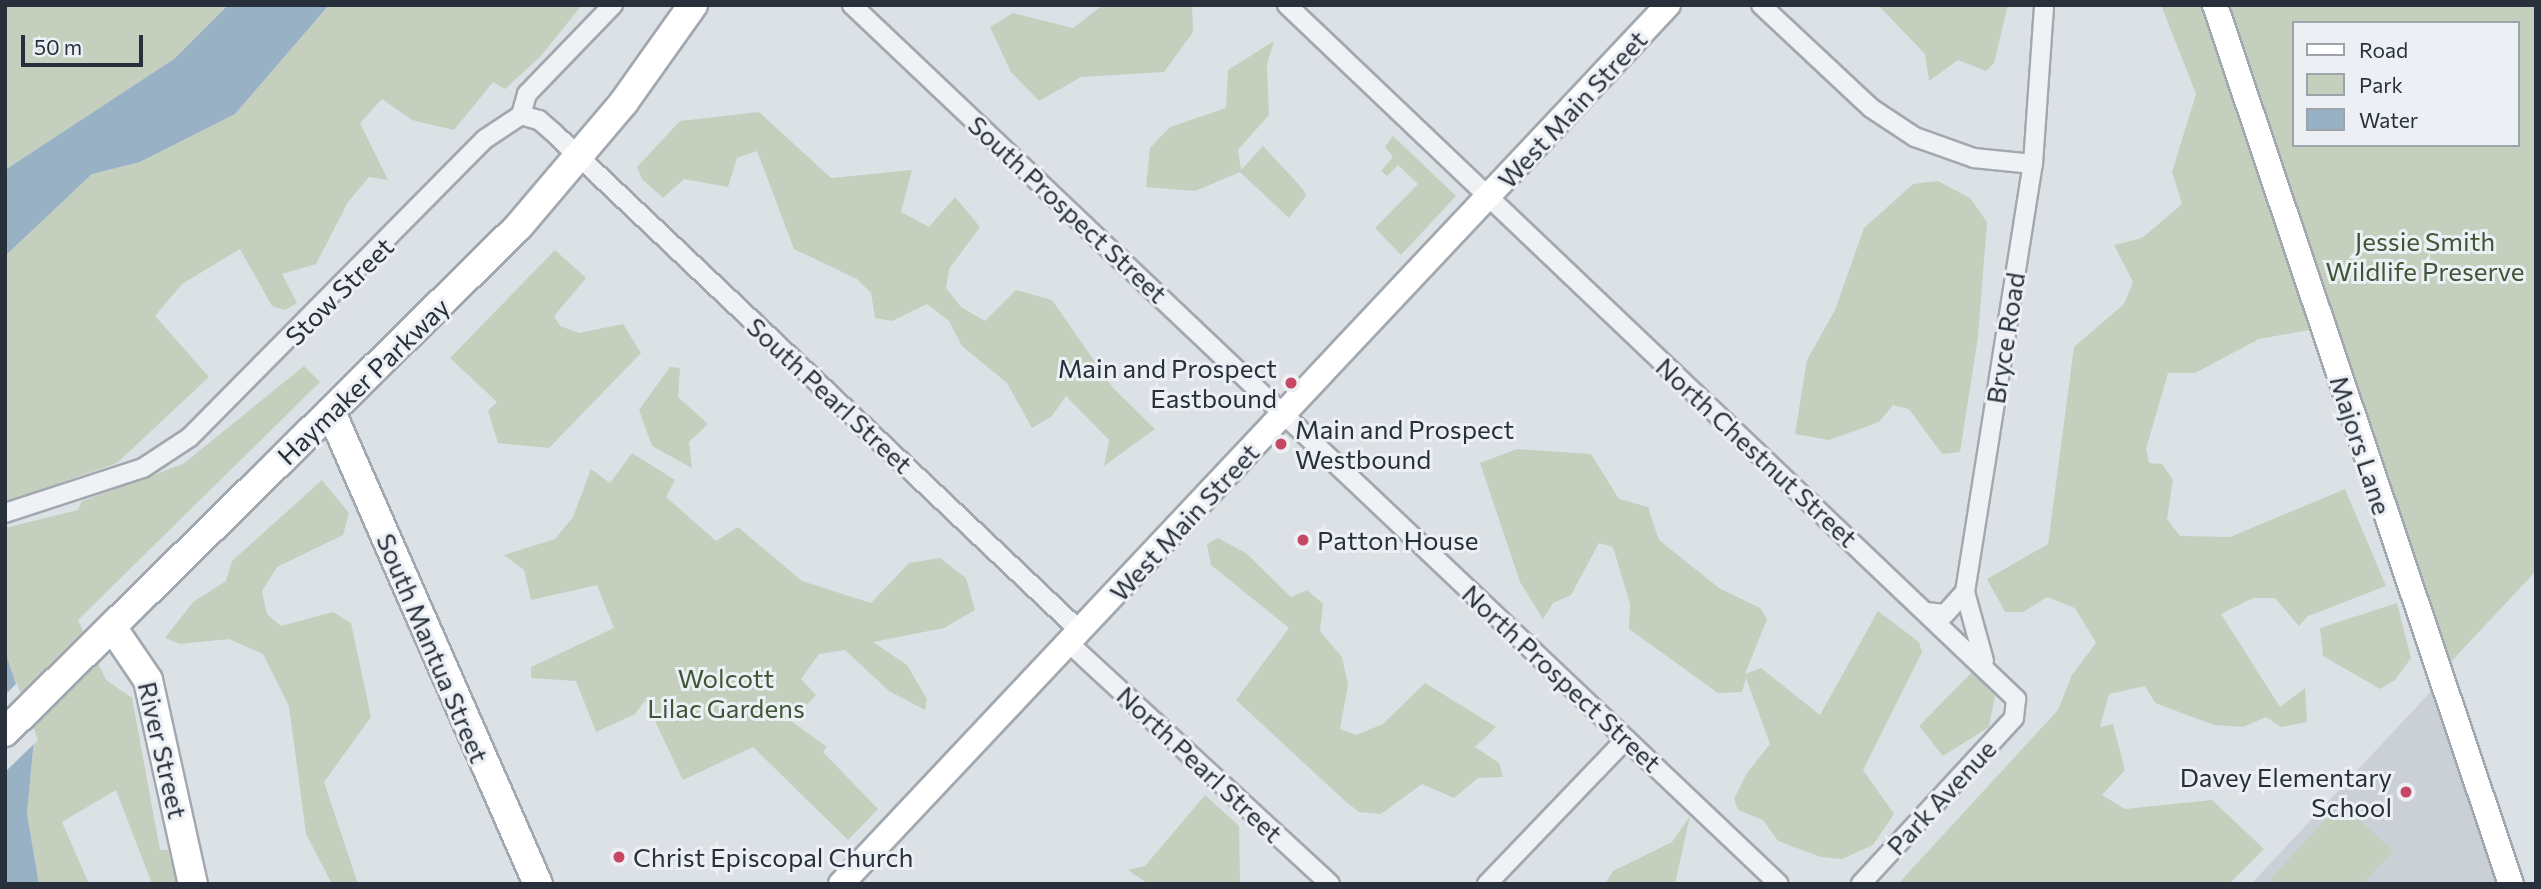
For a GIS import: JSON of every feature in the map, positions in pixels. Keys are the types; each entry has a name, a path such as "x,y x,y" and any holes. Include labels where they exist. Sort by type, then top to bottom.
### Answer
{"main road":[{"name":"Haymaker Parkway","path":"5,732 449,299 580,158 693,5"},
{"name":"West Main Street","path":"841,884 1490,198 1668,5"},
{"name":"Majors Lane","path":"2215,5 2511,884"},
{"name":"South Mantua Street","path":"331,412 538,884"},
{"name":"River Street","path":"112,627 148,680 194,884"}],"street":[{"path":"521,116 527,94 613,5"},
{"name":"South Prospect Street","path":"852,5 1284,414"},
{"name":"North Chestnut Street","path":"1287,5 1987,667 2018,709"},
{"path":"1761,5 1871,108 1914,137 1974,158 2033,164"},
{"name":"Bryce Road","path":"1987,667 1965,592 2033,164 2044,5"},
{"name":"South Pearl Street","path":"521,116 539,120 580,158 1075,638"},
{"name":"Stow Street","path":"10,512 75,494 170,453 350,282 485,139 521,116"},
{"name":"North Prospect Street","path":"1284,414 1779,884"},
{"path":"1926,612 1945,614 1965,592"},
{"name":"North Pearl Street","path":"1075,638 1330,884"},
{"name":"Park Avenue","path":"1861,884 2018,709"},
{"path":"1487,884 1626,739"}],"shaded area":[{"name":"Davey Elementary School","path":"2437,685 2505,884 2251,884"}],"green space":[{"path":"5,5 228,5 174,59 5,170"},
{"path":"329,5 582,5 540,57 505,89 493,82 454,130 412,120 382,99 360,123 388,180 369,177 348,202 316,264 282,274 297,303 285,310 272,306 240,249 182,284 155,316 209,377 117,463 5,502 5,256 92,174 140,162 235,114"},
{"path":"1103,5 1192,5 1193,32 1164,72 1081,77 1039,101 1011,72 990,27 1013,13 1073,28"},
{"path":"1878,5 2008,5 1994,63 1986,71 1958,60 1929,81 1925,54"},
{"path":"2161,5 2210,5 2315,329 2259,339 2195,373 2168,373 2146,449 2149,463 2162,464 2173,480 2167,519 2180,536 2230,537 2345,489 2386,586 2308,616 2299,626 2275,598 2253,598 2221,614 2280,707 2305,688 2307,722 2281,727 2266,717 2243,727 2214,725 2155,703 2145,686 2109,694 2100,727 2113,724 2125,770 2102,795 2125,809 2212,800 2264,849 2229,884 1898,884 2058,710 2072,675 2096,643 2075,608 2047,597 2023,612 2005,612 1987,579 2048,544 2074,347 2124,304 2133,282 2114,245 2142,238 2182,204 2172,172 2196,94"},
{"name":"Jessie Smith Wildlife Preserve","path":"2227,5 2536,5 2536,571 2446,667"},
{"path":"1274,41 1267,64 1269,115 1238,150 1241,170 1263,146 1303,189 1306,196 1289,218 1240,172 1195,191 1146,187 1150,148 1170,127 1226,108 1228,70"},
{"path":"759,112 831,178 912,170 901,212 929,227 955,197 980,227 949,269 946,288 961,307 985,321 1016,290 1052,300 1113,388 1155,429 1104,466 1109,440 1066,396 1052,416 1032,428 1007,383 962,346 949,321 927,304 892,321 875,318 871,293 857,279 794,249 757,151 737,158 728,187 684,179 663,198 642,179 637,167 680,121"},
{"path":"1393,136 1456,196 1401,255 1375,228 1418,184 1398,165 1387,176 1381,171 1393,157 1385,147"},
{"path":"1938,181 1970,198 1987,222 1978,337 1960,452 1942,454 1909,409 1893,405 1879,422 1829,440 1795,434 1807,360 1835,310 1864,228 1913,184"},
{"path":"555,250 586,278 554,316 560,326 579,333 623,324 641,353 549,448 498,443 488,411 497,402 450,358"},
{"path":"304,366 320,382 78,620 106,680 132,698 160,850 168,850 177,884 152,884 116,790 62,822 89,884 39,884 27,814 34,739 5,651 5,528 78,510 82,501 183,464"},
{"path":"670,367 680,368 678,397 708,424 689,442 692,468 652,446 639,410"},
{"path":"1517,449 1591,454 1619,499 1648,507 1659,540 1719,588 1760,608 1767,619 1745,674 1761,668 1820,715 1878,611 1919,642 1922,652 1863,770 1894,814 1873,845 1842,859 1821,857 1778,841 1763,820 1738,810 1734,799 1747,773 1770,744 1746,678 1742,692 1718,693 1629,629 1630,604 1613,547 1599,543 1571,595 1553,603 1543,619 1520,582 1480,463"},
{"name":"Wolcott Lilac Gardens","path":"632,453 675,480 666,497 716,541 738,527 802,581 871,603 909,563 940,558 966,578 975,610 944,628 873,642 907,665 927,699 925,710 889,691 845,650 819,654 801,679 816,695 791,721 827,747 823,752 878,809 848,840 753,747 683,780 645,700 635,714 596,732 576,681 531,678 531,667 614,628 597,585 531,600 524,570 504,555 555,539 573,517 591,469 610,483"},
{"path":"322,480 349,513 343,535 277,567 262,591 267,614 281,626 333,612 351,623 371,717 324,782 358,884 332,884 306,834 289,706 263,654 229,639 180,644 165,638 193,602 226,581 232,561"},
{"path":"1218,538 1246,553 1291,597 1307,590 1323,604 1320,631 1342,657 1348,685 1340,729 1356,735 1383,724 1425,683 1496,727 1475,747 1499,763 1503,777 1478,778 1454,798 1422,784 1381,814 1359,812 1344,800 1236,700 1289,628 1211,565 1207,544"},
{"path":"2397,603 2411,658 2395,680 2380,689 2323,656 2320,628"},
{"path":"1973,671 1995,696 1989,727 1943,756 1919,726"},
{"path":"1205,795 1239,826 1240,884 1148,884 1128,870 1145,866"},
{"path":"2341,803 2393,851 2363,884 2277,884 2271,878"},
{"path":"1690,816 1675,884 1605,884 1613,871 1672,842"}],"water":[{"path":"228,5 329,5 235,114 140,162 92,174 5,256 5,170 174,59"},
{"path":"5,651 34,739 27,814 39,884 5,884"}],"pier":[{"path":"17,683 38,740 5,772 5,695"}],"place":[{"name":"Main and Prospect Eastbound","path":"1291,383"},
{"name":"Main and Prospect Westbound","path":"1281,444"},
{"name":"Patton House","path":"1303,540"},
{"name":"Davey Elementary School","path":"2406,792"},
{"name":"Christ Episcopal Church","path":"619,857"}]}
